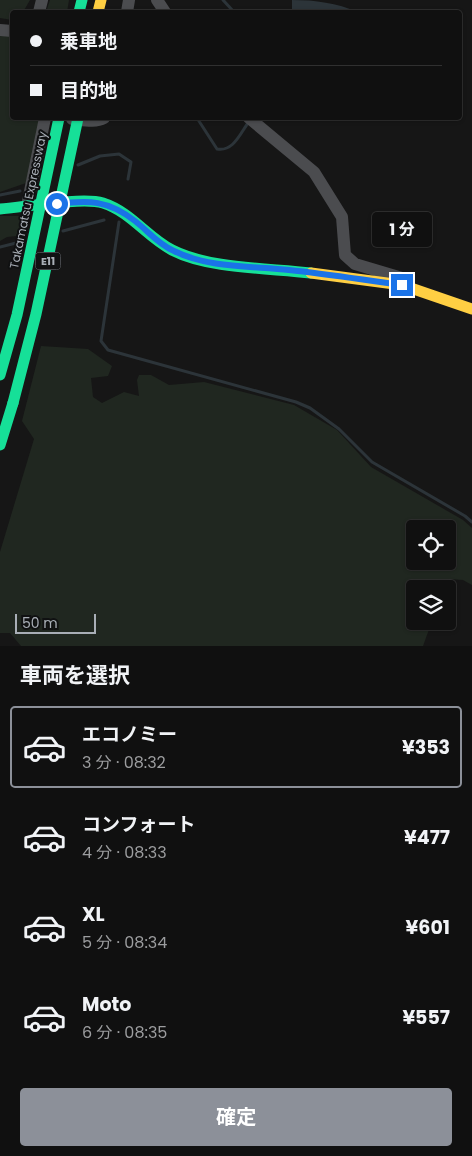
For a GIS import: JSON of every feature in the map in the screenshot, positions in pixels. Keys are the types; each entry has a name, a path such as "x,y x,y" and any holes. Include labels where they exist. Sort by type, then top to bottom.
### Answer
{"main road":[{"name":"Takamatsu Expressway","path":"0,376 23,288 59,120"},
{"name":"E11","path":"0,445 36,314 78,120"},
{"path":"0,209 87,200 103,203 135,220 157,242 192,258 215,263 324,274 402,285 472,309"}],"street":[{"path":"27,206 45,120"},
{"path":"76,120 100,120"},
{"path":"250,120 314,172 342,217 345,255 355,264 414,281 419,290"}],"shaded area":[{"path":"0,0 30,0 24,10 10,10 10,20 0,18"},
{"path":"50,0 69,0 67,10 47,10"},
{"path":"292,0 326,3 353,10 292,10"},
{"path":"0,36 10,36 10,120 40,121 26,183 0,192"},
{"path":"0,216 21,216 28,224 26,235 7,237 0,241"},
{"path":"41,346 88,349 112,366 108,376 91,378 93,397 102,403 124,392 139,396 137,380 139,375 151,375 169,385 204,382 294,405 337,430 371,467 463,520 472,528 472,585 463,580 406,580 406,630 429,630 423,646 21,646 10,633 0,633 0,552 34,439 22,421"}],"waterway":[{"path":"223,0 232,10"},
{"path":"198,120 217,149 227,148 232,145 248,123"},
{"path":"78,165 100,156 119,154 131,162 128,179"},
{"path":"0,195 20,191"},
{"path":"63,231 104,220"},
{"path":"119,222 101,341 108,350 296,402 310,408 339,429 372,462 465,516 472,522"},
{"path":"0,247 24,241"}],"traffic: fast":[{"path":"80,10 82,0"},
{"path":"0,375 17,315 59,120"},
{"path":"13,403 36,314 78,120"},
{"path":"0,209 94,201 122,212 163,245 187,256 203,261 240,267 311,273"},
{"path":"0,445 13,403"}],"traffic: slow":[{"path":"98,10 101,0"},
{"path":"311,273 402,285 472,309"}],"route":[{"path":"57,204 87,200 103,203 135,220 157,242 192,258 215,263 324,274 402,285"}]}
